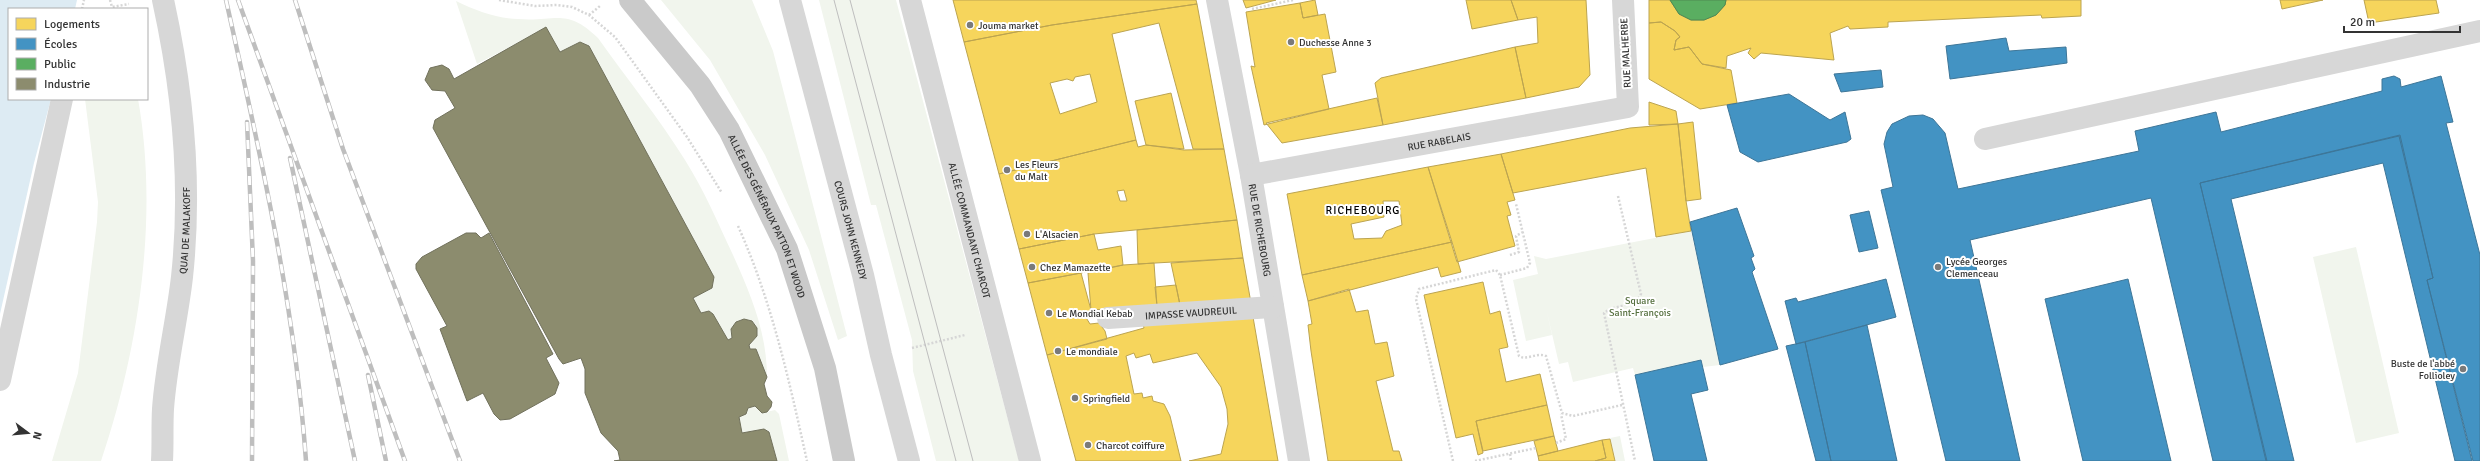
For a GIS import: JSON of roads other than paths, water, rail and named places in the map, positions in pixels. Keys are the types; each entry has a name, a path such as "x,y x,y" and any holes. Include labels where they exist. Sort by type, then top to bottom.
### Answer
{"main road":[{"name":"ALLÉE DES GÉNÉRAUX PATTON ET WOOD","path":"630,0 700,86 729,130 787,249 825,368 844,461"}],"street":[{"name":"QUAI DE MALAKOFF","path":"162,461 163,409 182,277 186,200 184,135 180,91 163,0"},
{"name":"COURS JOHN KENNEDY","path":"790,0 863,275 881,355 909,461"},
{"name":"ALLÉE COMMANDANT CHARCOT","path":"910,0 1030,461"},
{"name":"RUE MALHERBE","path":"1623,0 1628,107"},
{"name":"RUE DE RICHEBOURG","path":"1219,8 1251,175 1299,461"},
{"path":"1985,139 2480,31"},
{"path":"0,380 62,100"},
{"name":"RUE RABELAIS","path":"1251,175 1628,107"},
{"name":"IMPASSE VAUDREUIL","path":"1108,318 1273,307"}],"tram line":[{"path":"834,0 956,461"},
{"path":"850,0 973,461"}],"railway":[{"path":"226,0 275,229 294,345 306,461"},
{"path":"238,0 405,461"},
{"path":"295,0 343,149 460,461"},
{"path":"247,122 253,261 252,461"},
{"path":"290,158 355,461"},
{"path":"368,375 386,461"}],"place":[{"name":"Jouma market","path":"970,25"},
{"name":"Duchesse Anne 3","path":"1291,42"},
{"name":"Les Fleurs du Malt","path":"1007,170"},
{"name":"L'Alsacien","path":"1027,234"},
{"name":"Chez Mamazette","path":"1032,267"},
{"name":"Lycée Georges Clemenceau","path":"1938,267"},
{"name":"Le Mondial Kebab","path":"1049,313"},
{"name":"Le mondiale","path":"1058,351"},
{"name":"Buste de l'abbé Follioley","path":"2463,369"},
{"name":"Springfield","path":"1075,398"},
{"name":"Charcot coiffure","path":"1088,445"}],"district":[{"name":"RICHEBOURG","path":"1363,210"}],"park label":[{"name":"Square Saint-François","path":"1640,306"}]}
